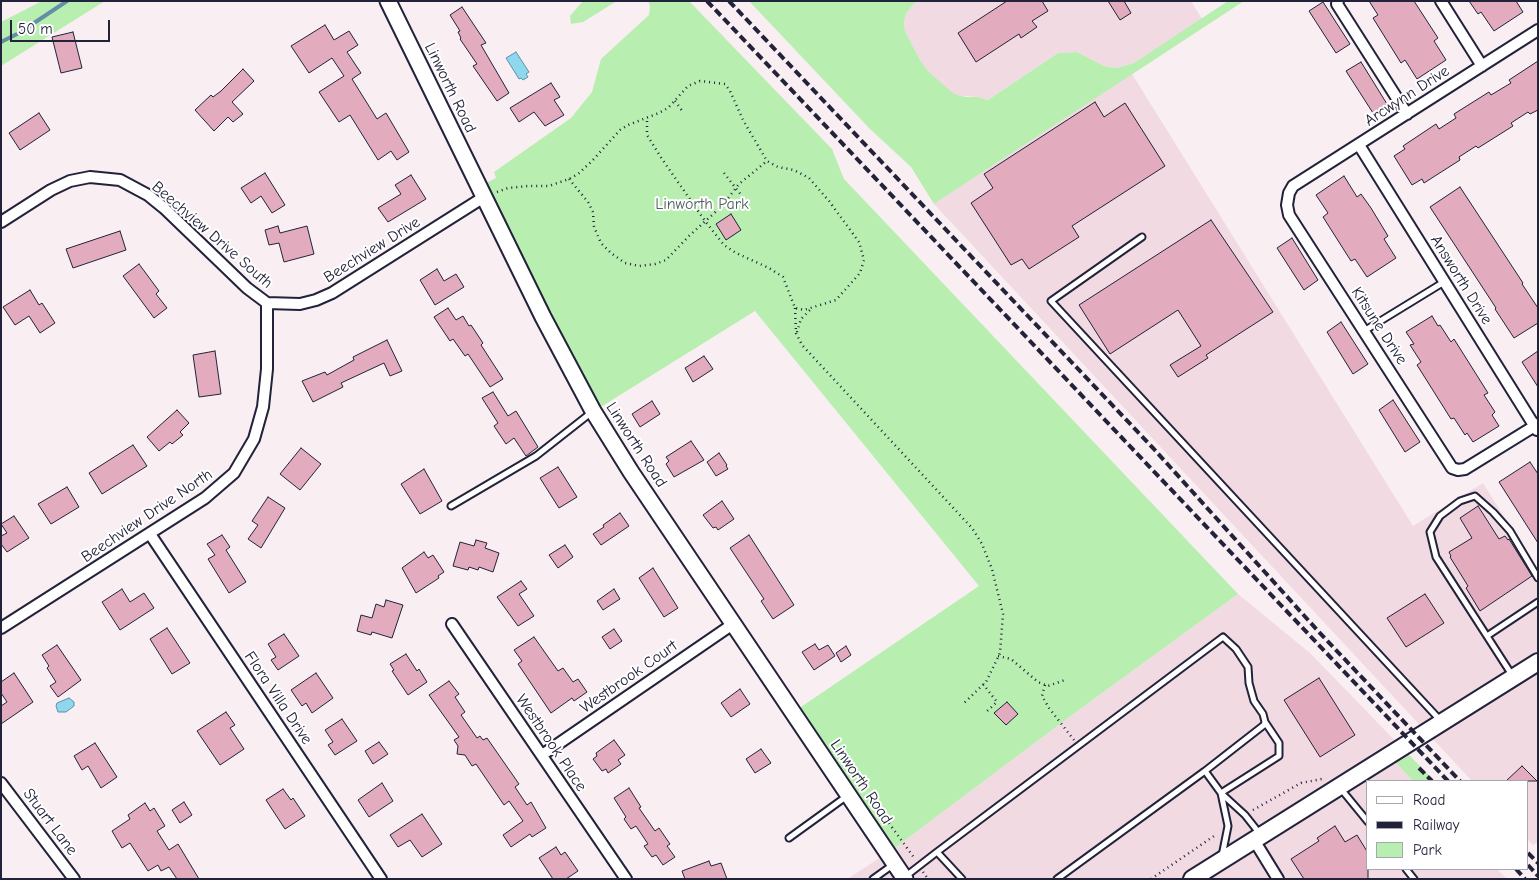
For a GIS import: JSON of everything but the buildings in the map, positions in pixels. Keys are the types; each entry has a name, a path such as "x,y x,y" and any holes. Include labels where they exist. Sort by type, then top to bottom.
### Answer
{"main road":[{"name":"Linworth Road","path":"388,1 543,317 593,412 631,472 905,878"},
{"path":"1192,879 1538,662"}],"street":[{"path":"1338,1 1337,4 1407,114"},
{"path":"1441,1 1482,66"},
{"name":"Arcwynn Drive","path":"1293,186 1538,30"},
{"name":"Answorth Drive","path":"1359,145 1537,427"},
{"name":"Beechview Drive South","path":"1,222 51,190 70,181 90,177 120,180 148,196 164,208 247,288 267,303"},
{"name":"Kitsune Drive","path":"1293,186 1288,194 1289,215 1452,468 1465,470 1537,427"},
{"name":"Beechview Drive","path":"267,303 300,304 332,293 484,197"},
{"name":"Beechview Drive North","path":"1,628 205,498 234,473 254,439 263,407 267,369 267,303"},
{"name":"Flora Villa Drive","path":"150,534 381,879"},
{"name":"Westbrook Place","path":"452,624 626,879"},
{"name":"Westbrook Court","path":"542,755 733,624"},
{"name":"Stuart Lane","path":"1,783 74,879"},
{"path":"1258,838 1278,879"}],"lane":[{"path":"1142,237 1051,301 1442,722"},
{"path":"1364,331 1444,282"},
{"path":"451,506 536,456 593,412"},
{"path":"1513,677 1436,556 1430,532 1440,516 1460,501 1475,496 1494,512 1510,531 1538,578"},
{"path":"1486,636 1538,602"},
{"path":"905,878 1223,637 1236,650 1248,667 1249,683 1254,701 1279,743 1279,756 1221,793"},
{"path":"1057,879 1204,771 1264,725 1265,722"},
{"path":"1204,771 1221,793 1245,815 1258,838"},
{"path":"1339,786 1366,820"},
{"path":"1220,861 1226,844 1228,826 1221,793"},
{"path":"789,838 848,795"},
{"path":"938,852 962,879"},
{"path":"873,879 894,863"}],"path":[{"path":"484,197 508,188 548,186 568,179 578,174 592,161 620,130 668,108 688,86 700,80 724,84 730,91 743,120 767,162 778,167 794,170 808,178 854,235 863,251 864,260 860,273 836,300 804,310 795,308"},
{"path":"674,101 683,112"},
{"path":"647,118 647,135 705,221 724,245 736,253 769,268 782,277 795,308 796,333 802,345 972,528 982,544 992,569 1003,614 1003,633 998,656 983,684 963,704"},
{"path":"568,179 588,202 593,212 594,227 601,243 611,253 625,262 639,266 655,264 666,260 722,206 736,188 767,162"},
{"path":"724,173 745,200"},
{"path":"796,333 801,319 812,308"},
{"path":"998,656 1010,659 1038,682 1045,685 1048,686 1065,680"},
{"path":"983,684 997,702 986,712"},
{"path":"1045,685 1042,696 1078,746"},
{"path":"886,819 928,879"}],"shaded area":[{"path":"917,1 1191,1 1202,19 1134,63 1116,68 1104,66 1077,52 1058,53 988,100 978,97 954,95 929,72 920,60 905,31 904,21 907,12"},
{"path":"1132,74 1413,526 1483,483 1538,571 1538,842 1533,845 1529,841 1529,780 1471,780 934,204"},
{"path":"1238,594 1310,653 1408,754 1395,762 1412,780 1366,780 1366,870 1498,870 1507,879 847,879 892,850"}],"green space":[{"path":"42,1 105,1 1,66 1,22"},
{"path":"583,1 617,1 583,22 571,24 570,16"},
{"name":"Linworth Park","path":"648,1 689,1 832,149 844,179 1238,594 892,850 798,709 979,586 755,311 596,410 484,184 496,178 494,172 571,118 592,92 601,59 649,15 650,6"},
{"path":"749,1 917,1 907,12 904,21 905,31 920,60 929,72 954,94 988,100 1058,53 1077,52 1104,66 1116,68 1134,63 1228,1 1244,1 934,204 911,167 869,128"},
{"path":"1408,754 1431,780 1412,780 1395,762"}],"water":[{"path":"516,52 529,72 526,74 528,77 523,80 519,79 506,58"},
{"path":"69,698 74,702 74,706 66,712 58,712 57,703"}],"waterway":[{"path":"1,42 19,33 67,1"}],"railway":[{"path":"707,1 1447,780"},
{"path":"729,1 1153,448 1318,631 1459,780"},
{"path":"1419,768 1431,780"},
{"path":"1529,854 1538,863"},
{"path":"1529,866 1538,876"},
{"path":"1517,870 1525,879"}]}
